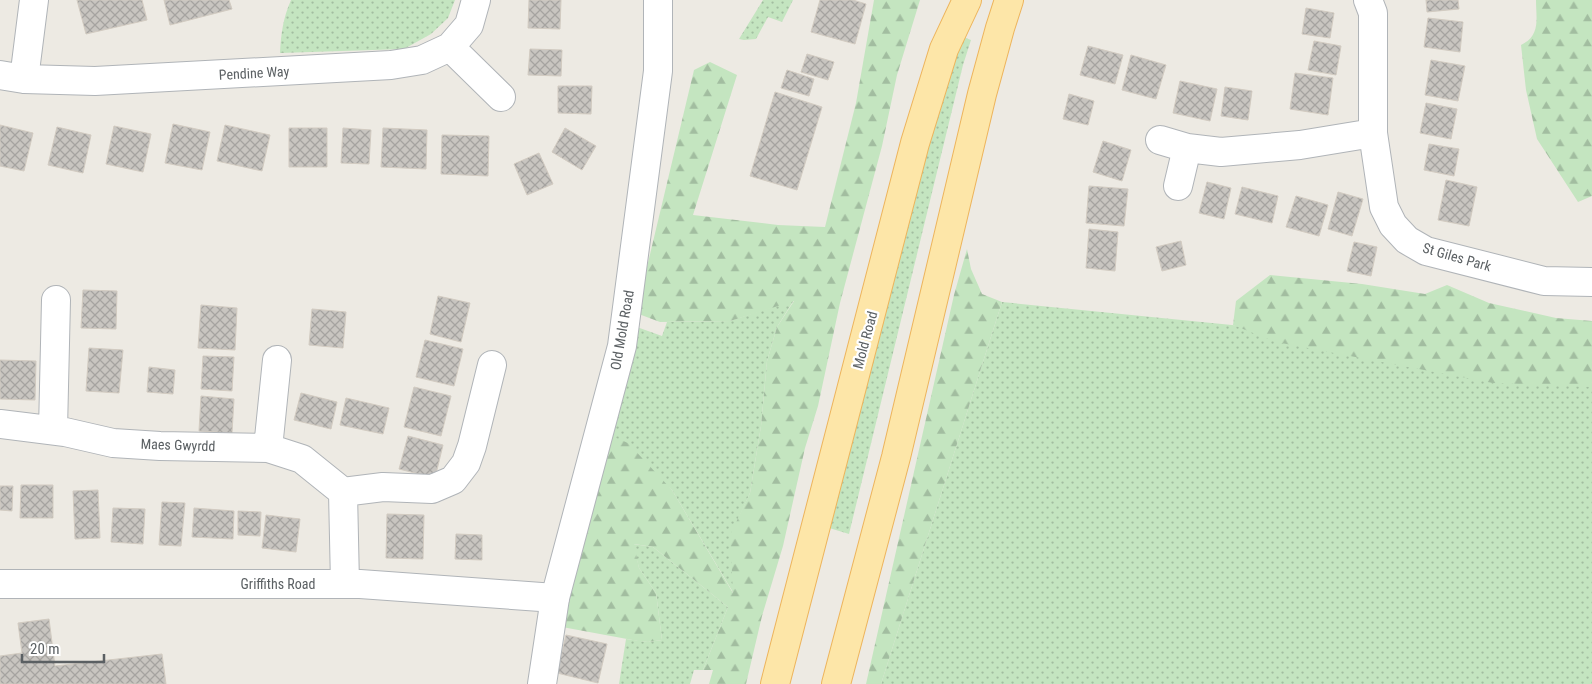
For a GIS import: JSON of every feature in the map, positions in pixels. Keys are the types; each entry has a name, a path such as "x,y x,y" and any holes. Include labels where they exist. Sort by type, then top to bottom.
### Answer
{"main road":[{"name":"Mold Road","path":"775,684 915,142 944,48 967,0"},
{"path":"836,684 896,457 982,94 1009,0"}],"street":[{"path":"12,77 34,0"},
{"name":"Pendine Way","path":"12,77 95,81 391,65 422,60 450,47 469,25 476,0"},
{"name":"Old Mold Road","path":"542,684 555,598 622,346 658,71 658,0"},
{"name":"St Giles Park","path":"1368,0 1373,13 1372,133 1384,207 1394,225 1407,240 1426,251 1544,281 1592,282"},
{"path":"450,47 501,97"},
{"path":"1160,140 1187,148 1221,152 1300,145 1372,133"},
{"path":"1178,186 1187,148"},
{"path":"53,430 56,300"},
{"path":"268,448 277,360"},
{"path":"344,584 343,492 383,487 432,489 453,480 466,463 496,394 492,365"},
{"name":"Maes Gwyrdd","path":"0,424 53,430 113,443 268,448 302,458 343,492"},
{"name":"Griffiths Road","path":"0,584 344,584 555,598"}],"green space":[{"path":"291,0 455,0 448,18 431,34 404,49 280,53 283,26"},
{"path":"763,0 793,0 782,22 768,17 756,39 739,39"},
{"path":"874,0 920,0 897,75 882,146 840,303 818,406 805,448 783,546 762,616 746,684 709,684 713,670 703,670 728,607 653,547 634,544 639,568 656,593 662,640 638,641 562,627 609,435 628,443 672,490 733,593 730,535 750,493 761,426 767,361 777,327 794,301 730,321 660,322 636,313 694,70 710,62 737,75 693,215 778,225 825,227 856,103"},
{"path":"1536,0 1592,0 1592,196 1578,202 1537,139 1526,90 1521,45 1535,31 1537,20"},
{"path":"963,37 971,40 963,65 849,534 826,527 945,87"},
{"path":"967,249 971,269 982,294 1002,302 881,684 866,684 954,295"},
{"path":"1270,275 1362,284 1425,294 1447,285 1489,303 1556,318 1592,321 1592,387 1493,383 1276,342 1233,325 1236,301"},
{"path":"794,300 777,327 767,361 761,426 750,493 731,535 734,594 672,490 609,435 634,326 662,336 667,322 730,321"},
{"path":"1002,302 1592,361 1592,684 881,684"},
{"path":"633,544 653,547 728,607 703,670 694,670 690,684 619,684 626,639 648,642 662,640 656,593 639,568"}],"building":[{"path":"77,0 142,0 147,20 86,34"},
{"path":"164,0 229,0 232,9 170,25"},
{"path":"529,0 561,0 560,29 528,28"},
{"path":"820,0 853,0 866,4 855,44 811,32"},
{"path":"1426,0 1458,0 1459,9 1427,12"},
{"path":"1306,8 1334,13 1330,38 1302,34"},
{"path":"1428,18 1463,22 1460,52 1424,47"},
{"path":"1314,41 1341,46 1336,75 1308,70"},
{"path":"1088,46 1123,55 1115,84 1080,75"},
{"path":"530,49 562,50 561,76 528,75"},
{"path":"807,54 834,62 828,80 801,72"},
{"path":"1131,55 1166,65 1156,99 1122,90"},
{"path":"1431,60 1465,66 1458,101 1425,95"},
{"path":"787,70 814,79 809,96 781,88"},
{"path":"1295,73 1333,78 1328,115 1290,109"},
{"path":"1180,81 1217,89 1210,121 1173,113"},
{"path":"558,86 592,86 591,114 558,113"},
{"path":"1225,87 1252,91 1248,120 1221,116"},
{"path":"775,92 822,107 797,190 750,176"},
{"path":"1069,94 1094,101 1088,125 1063,119"},
{"path":"1426,103 1457,109 1451,139 1420,133"},
{"path":"173,124 210,132 202,170 165,163"},
{"path":"0,125 33,133 24,171 0,166"},
{"path":"225,125 270,135 262,171 217,161"},
{"path":"114,126 151,134 143,172 106,164"},
{"path":"57,127 91,135 83,173 48,165"},
{"path":"289,128 327,128 327,167 289,167"},
{"path":"343,128 371,130 369,164 341,163"},
{"path":"383,128 427,130 426,169 381,167"},
{"path":"565,128 596,146 582,170 552,152"},
{"path":"442,135 489,136 488,176 441,174"},
{"path":"1103,141 1131,150 1122,181 1093,172"},
{"path":"1429,144 1459,149 1454,176 1424,170"},
{"path":"539,153 553,184 527,195 514,164"},
{"path":"1446,180 1477,187 1469,226 1438,220"},
{"path":"1207,182 1231,188 1224,219 1199,213"},
{"path":"1089,186 1128,189 1124,226 1086,223"},
{"path":"1242,187 1278,196 1272,223 1235,214"},
{"path":"1338,192 1363,199 1352,236 1328,229"},
{"path":"1296,196 1328,205 1319,236 1286,227"},
{"path":"1089,229 1118,232 1115,271 1086,268"},
{"path":"1181,241 1186,265 1162,271 1156,247"},
{"path":"1354,242 1377,247 1371,276 1347,271"},
{"path":"83,290 117,291 116,329 81,328"},
{"path":"438,296 470,303 461,342 430,334"},
{"path":"201,305 237,308 235,350 198,348"},
{"path":"312,309 346,312 343,348 309,345"},
{"path":"425,340 463,349 454,386 416,377"},
{"path":"89,348 123,350 119,393 86,391"},
{"path":"203,356 234,357 232,391 201,389"},
{"path":"0,360 36,361 35,400 0,399"},
{"path":"149,367 175,370 173,394 147,392"},
{"path":"414,387 451,396 441,436 404,427"},
{"path":"301,393 337,402 331,429 294,420"},
{"path":"201,396 234,399 232,433 199,431"},
{"path":"346,398 389,408 383,434 340,425"},
{"path":"408,436 443,445 435,478 399,469"},
{"path":"21,485 53,485 53,518 20,518"},
{"path":"0,486 13,486 12,511 0,510"},
{"path":"98,490 100,538 75,539 73,491"},
{"path":"162,502 185,503 181,546 159,545"},
{"path":"113,508 145,509 143,544 111,542"},
{"path":"194,508 234,511 233,539 192,537"},
{"path":"238,511 261,512 260,536 238,535"},
{"path":"387,514 424,515 423,559 386,558"},
{"path":"266,515 300,519 296,552 262,548"},
{"path":"456,534 482,535 482,560 455,559"},
{"path":"49,619 55,666 162,654 166,684 0,684 0,656 22,653 18,623"},
{"path":"566,635 607,644 598,683 557,673"}]}
